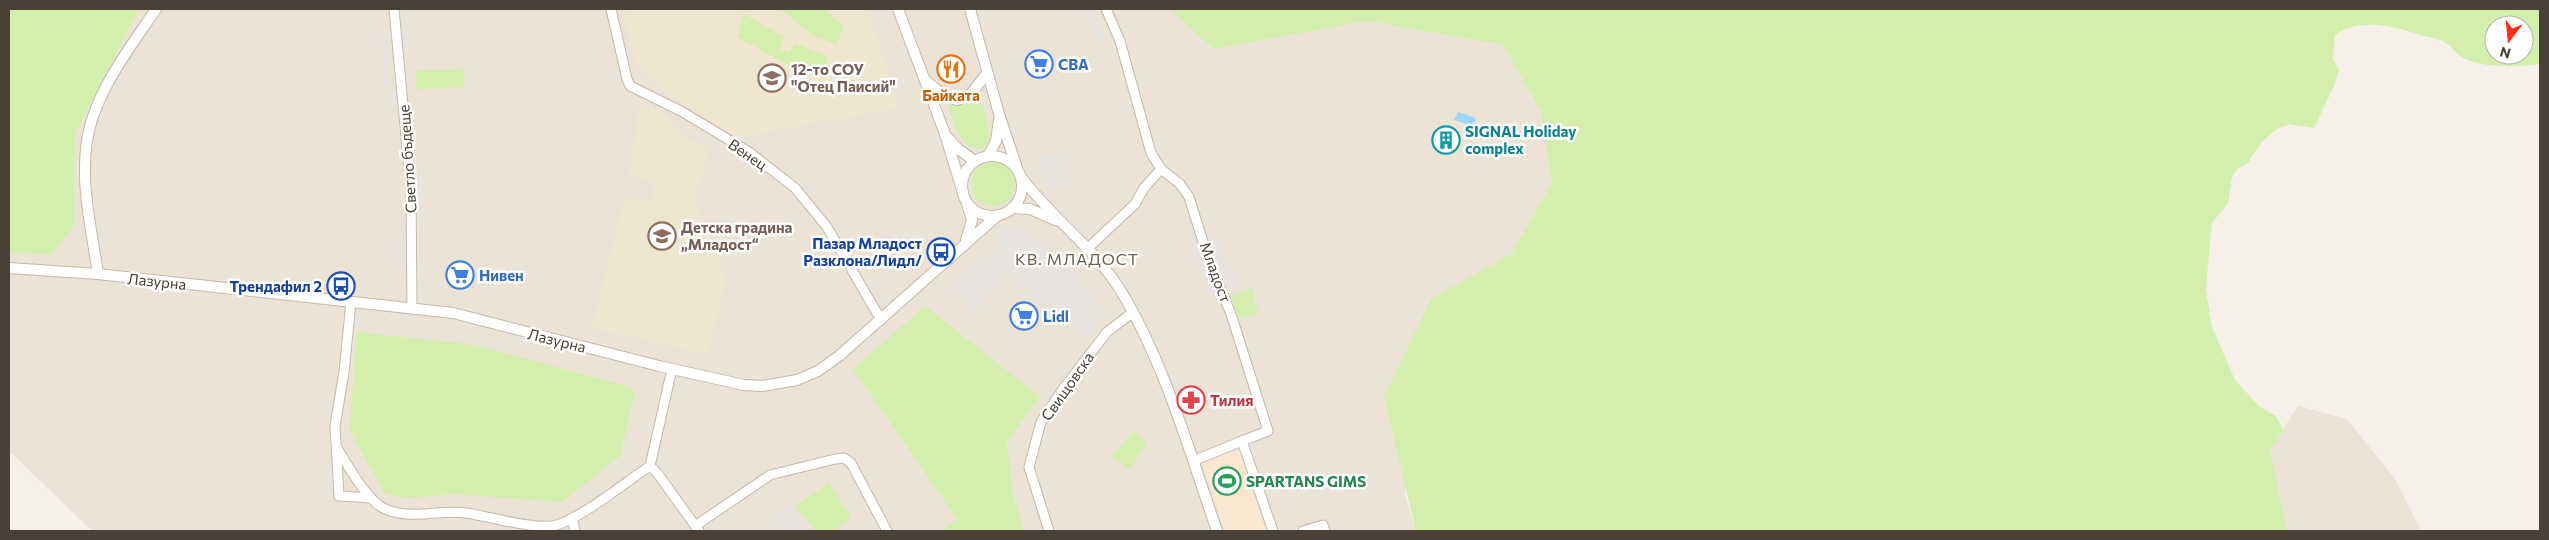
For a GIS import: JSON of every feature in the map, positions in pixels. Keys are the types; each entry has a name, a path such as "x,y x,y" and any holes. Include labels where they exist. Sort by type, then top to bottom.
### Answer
{"street":[{"path":"98,274 86,184 87,140 110,81 156,9"},
{"name":"Светло бъдеще","path":"394,9 411,190 412,309"},
{"name":"Венец","path":"611,9 626,79 630,86 680,112 749,152 794,188 827,227 881,320"},
{"path":"898,9 945,134 972,220 965,243"},
{"path":"970,9 999,114 1020,174 1020,196 1012,208 998,215 981,213 965,198 962,183 965,172 975,160 988,156 1006,159 1020,174 1061,222 1088,248 1119,288 1171,399 1217,531"},
{"name":"Младост","path":"1106,9 1120,41 1151,153 1161,169 1180,184 1189,197 1208,258 1231,314 1264,415 1268,431 1242,441"},
{"path":"922,76 942,94 957,100 971,94 987,73"},
{"path":"988,156 998,134 999,114"},
{"path":"945,134 958,149 975,160"},
{"path":"1088,248 1135,204 1144,188 1161,169"},
{"path":"1012,208 1030,210 1061,222"},
{"name":"Лазурна","path":"9,268 98,274 453,313 672,370 719,381 762,386 797,380 818,370 839,356 998,215"},
{"path":"351,302 344,372 335,426 339,496 371,498"},
{"name":"Свищовска","path":"1049,531 1029,467 1041,422 1063,389 1107,332 1132,313"},
{"path":"336,448 371,498 382,508 419,515 466,513 514,523 555,526 572,518 650,466 672,370"},
{"path":"1193,461 1242,441 1274,531"},
{"path":"650,466 658,474 697,529 770,475 844,458 851,463 887,531"},
{"path":"572,518 575,531"},
{"path":"1304,531 1323,525 1325,531"}],"shaded area":[{"path":"139,9 1170,9 1213,49 1367,21 1503,45 1541,111 1552,183 1511,254 1431,300 1405,494 1416,531 1024,531 1013,492 1007,442 1040,397 853,369 957,519 941,531 92,531 9,451 9,252 51,255 74,226 75,134"},
{"name":"12-то СОУ \"Отец Паисий\"","path":"623,9 867,9 900,108 736,137 672,96 634,59"},
{"path":"1083,9 1094,9 1106,40 1096,41"},
{"path":"389,29 392,83 384,83 381,30"},
{"name":"Детска градина „Младост“","path":"647,105 666,116 673,129 681,135 709,148 695,199 726,280 708,354 592,328 624,197 651,202 655,182 628,176 636,139 637,113"},
{"path":"1070,152 1070,189 1046,189 1036,156"},
{"path":"1182,215 1218,238 1239,284 1209,294"},
{"path":"399,221 407,221 407,271 397,270"},
{"path":"1020,224 1080,279 1105,311 1085,337 1003,273 972,314 954,287 980,253 989,258 999,244 993,239 1001,226 1009,228"},
{"path":"2298,406 2347,419 2395,479 2421,531 2287,531 2269,451"},
{"path":"1239,450 1266,531 1225,531 1202,463"},
{"path":"790,504 810,531 772,531 766,522"}],"green space":[{"path":"9,9 139,9 75,134 74,226 51,255 9,252"},
{"path":"780,9 824,9 844,26 837,44 816,37"},
{"path":"1170,9 2540,9 2540,64 2534,65 2534,15 2484,15 2484,64 2460,56 2450,46 2433,38 2388,26 2367,25 2346,29 2335,35 2333,59 2339,70 2334,86 2314,128 2289,124 2275,130 2261,143 2247,164 2238,168 2232,177 2228,203 2212,223 2206,290 2212,327 2235,380 2260,407 2276,416 2283,430 2270,451 2287,531 1416,531 1384,397 1431,299 1511,254 1552,183 1541,111 1503,45 1367,21 1213,49"},
{"path":"744,14 784,36 780,49 788,52 796,44 828,56 824,79 789,66 737,37"},
{"path":"2489,65 2530,65 2521,66"},
{"path":"463,69 464,87 416,89 416,71"},
{"path":"980,94 990,136 985,146 979,149 966,144 961,138 947,103 965,103"},
{"path":"997,162 1009,168 1014,175 1014,193 1009,200 1002,205 989,206 981,203 974,196 971,180 974,172 981,165"},
{"path":"1252,288 1258,313 1239,318 1231,296"},
{"path":"925,306 1040,397 1007,442 1013,492 1024,531 941,531 957,519 853,369"},
{"path":"356,332 476,345 629,387 635,392 620,456 562,502 452,494 409,498 385,494 350,431"},
{"path":"1133,431 1147,444 1129,469 1112,457"},
{"path":"829,483 851,518 832,531 816,531 795,506"}],"water":[{"path":"1458,112 1476,118 1473,126 1454,120"}],"place":[{"name":"CBA","path":"1039,64"},
{"name":"Байката","path":"951,69"},
{"name":"12-то СОУ \"Отец Паисий\"","path":"772,78"},
{"name":"SIGNAL Holiday complex","path":"1446,140"},
{"name":"Детска градина „Младост“","path":"662,236"},
{"name":"Пазар Младост Разклона/Лидл/","path":"941,252"},
{"name":"Нивен","path":"460,275"},
{"name":"Трендафил 2","path":"341,286"},
{"name":"Lidl","path":"1024,316"},
{"name":"Тилия","path":"1191,400"},
{"name":"SPARTANS GIMS","path":"1227,481"}],"district":[{"name":"КВ. МЛАДОСТ","path":"1077,258"}]}
